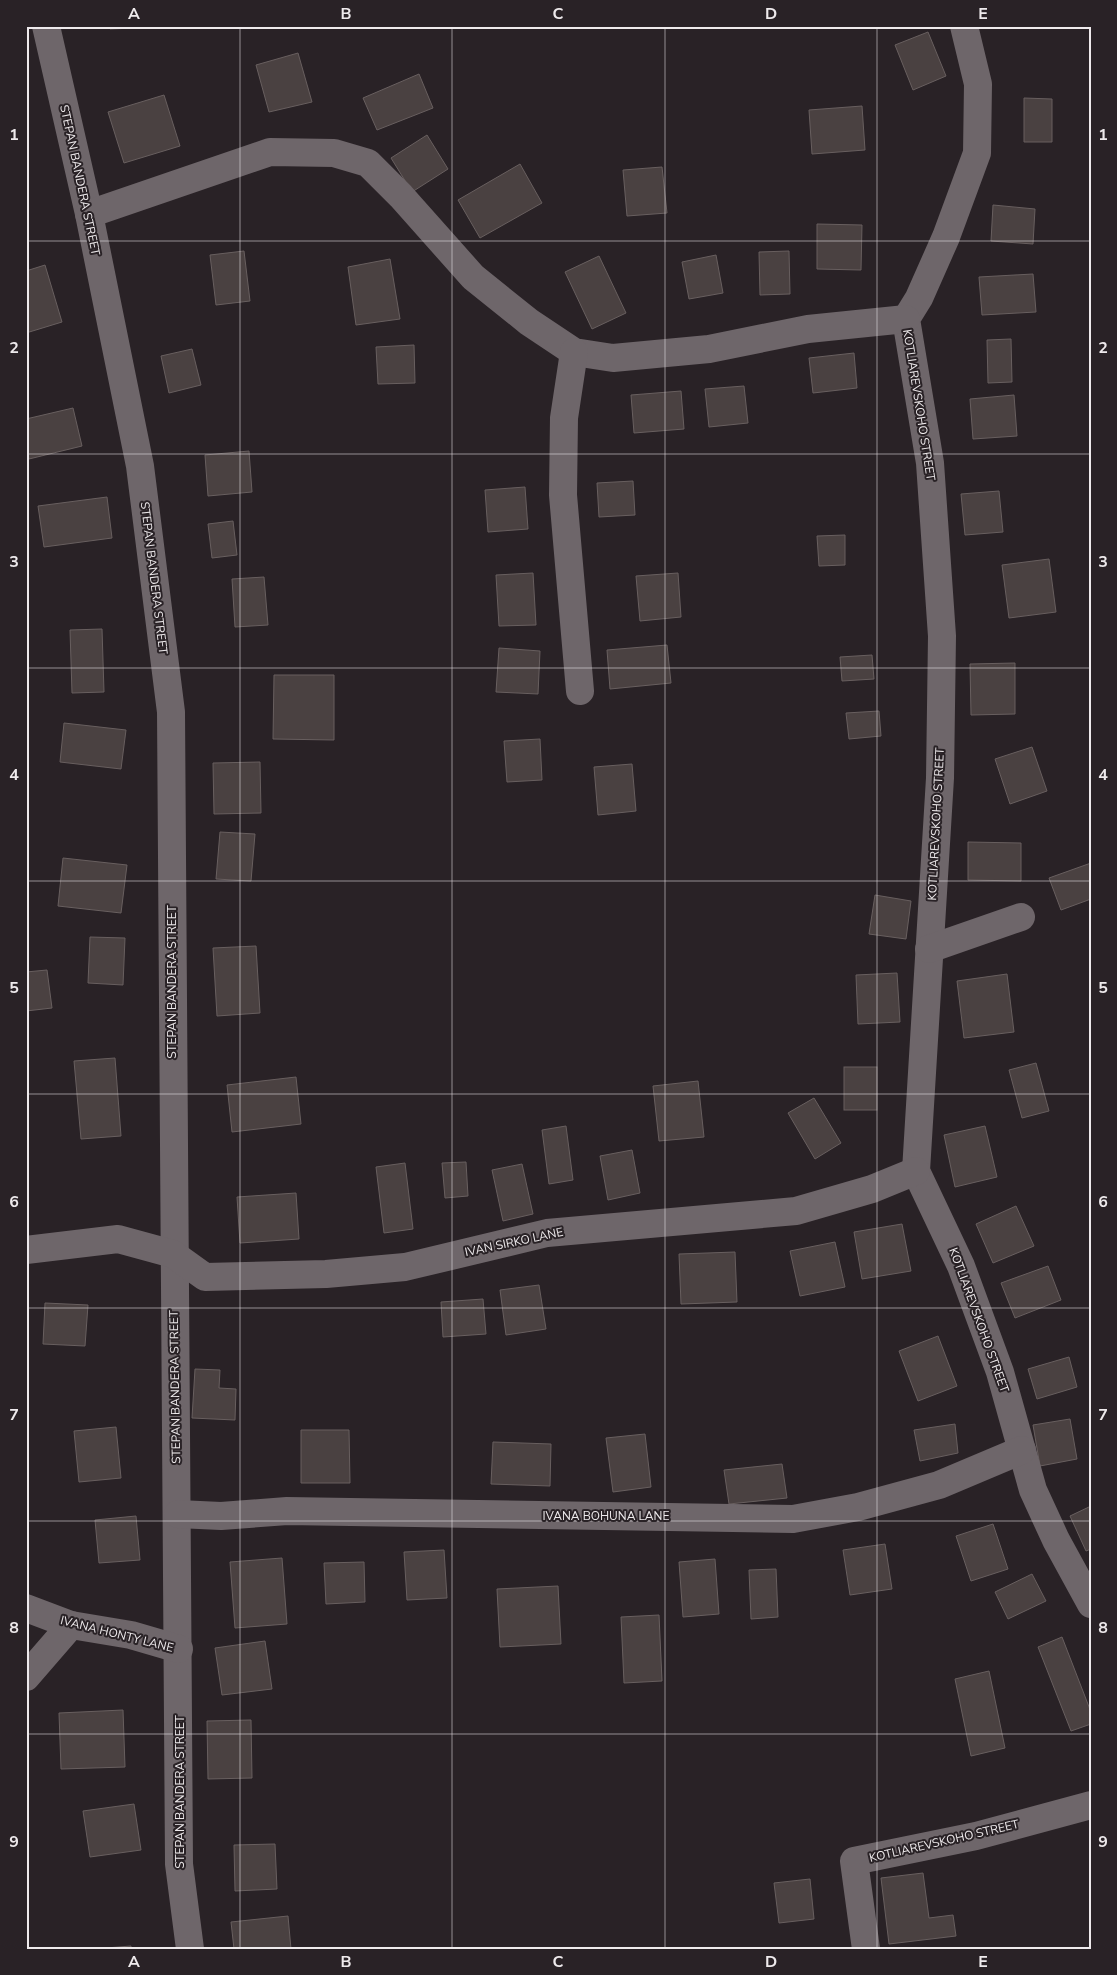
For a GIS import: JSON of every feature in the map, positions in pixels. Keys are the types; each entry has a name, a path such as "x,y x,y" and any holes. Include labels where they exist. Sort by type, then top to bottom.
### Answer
{"street":[{"name":"STEPAN BANDERA STREET","path":"46,26 89,214 140,466 170,712 173,1254 178,1514 179,1864 190,1949"},
{"name":"KOTLIAREVSKOHO STREET","path":"964,26 978,84 977,153 946,237 919,298 906,320 930,462 942,636 940,778 916,1171 961,1266 1000,1372 1033,1490 1056,1540 1091,1604"},
{"path":"89,214 270,152 334,154 368,163 401,196 473,277 529,322 574,352 613,358 709,349 808,329 906,320"},
{"path":"574,352 564,418 563,495 580,691"},
{"path":"929,949 1021,917"},
{"name":"IVAN SIRKO LANE","path":"173,1254 205,1277 326,1274 405,1267 547,1233 796,1211 872,1189 916,1171"},
{"path":"26,1250 118,1239 173,1254"},
{"name":"IVANA BOHUNA LANE","path":"178,1514 220,1516 287,1511 793,1519 858,1508 939,1485 1022,1450"},
{"name":"IVANA HONTY LANE","path":"26,1608 71,1625 131,1635 179,1649"},
{"path":"26,1677 71,1625"},
{"name":"KOTLIAREVSKOHO STREET","path":"866,1949 854,1861 976,1836 1091,1805"}],"building":[{"path":"110,26 159,26 159,27 110,29"},
{"path":"928,32 946,76 913,90 895,45"},
{"path":"298,53 312,102 269,112 256,65"},
{"path":"419,74 433,108 377,130 363,98"},
{"path":"164,95 180,146 124,163 108,112"},
{"path":"1024,98 1052,99 1052,142 1024,142"},
{"path":"862,106 865,150 812,154 809,110"},
{"path":"427,135 448,169 412,192 391,158"},
{"path":"520,164 542,203 480,238 458,200"},
{"path":"662,167 667,213 627,216 623,170"},
{"path":"993,205 1035,209 1033,244 991,241"},
{"path":"817,224 862,225 861,270 817,269"},
{"path":"244,251 250,301 216,305 210,255"},
{"path":"789,251 790,294 760,295 759,252"},
{"path":"716,255 723,293 689,299 682,262"},
{"path":"599,256 626,313 592,329 565,272"},
{"path":"390,259 400,319 356,325 348,267"},
{"path":"45,265 62,322 26,333 26,271"},
{"path":"1033,274 1036,312 982,315 979,277"},
{"path":"1011,339 1012,382 988,383 987,340"},
{"path":"414,345 415,383 378,384 376,347"},
{"path":"192,349 201,385 169,393 161,356"},
{"path":"854,353 857,388 813,393 809,358"},
{"path":"744,386 748,423 709,427 705,389"},
{"path":"681,391 684,429 634,433 631,395"},
{"path":"1014,395 1017,436 973,439 970,399"},
{"path":"73,408 82,446 29,459 26,446 26,419"},
{"path":"249,451 252,492 208,496 205,455"},
{"path":"633,481 635,515 599,517 597,483"},
{"path":"525,487 528,529 488,532 485,490"},
{"path":"999,491 1003,532 965,535 961,494"},
{"path":"107,497 112,538 44,547 38,506"},
{"path":"233,521 237,555 212,558 208,524"},
{"path":"845,535 845,565 819,566 817,536"},
{"path":"1049,559 1056,612 1009,618 1002,565"},
{"path":"533,573 536,625 499,626 496,575"},
{"path":"678,573 681,617 640,621 636,576"},
{"path":"264,577 268,625 235,627 232,579"},
{"path":"102,629 104,692 72,693 70,630"},
{"path":"667,645 671,683 610,689 607,650"},
{"path":"499,648 540,651 538,694 496,692"},
{"path":"872,655 874,679 842,681 840,657"},
{"path":"1015,663 1015,714 971,715 970,664"},
{"path":"274,675 334,675 334,740 273,739"},
{"path":"879,711 881,736 849,739 846,713"},
{"path":"64,723 126,730 121,769 60,762"},
{"path":"540,739 542,780 507,782 504,741"},
{"path":"1032,747 1047,791 1010,804 995,759"},
{"path":"260,762 261,813 214,814 213,763"},
{"path":"632,764 636,811 598,815 594,767"},
{"path":"220,832 255,834 251,881 216,879"},
{"path":"968,842 1021,843 1021,881 968,880"},
{"path":"63,858 127,865 121,913 58,906"},
{"path":"1091,863 1091,899 1061,910 1049,878"},
{"path":"875,895 911,901 906,939 869,934"},
{"path":"90,937 125,938 123,985 88,983"},
{"path":"256,946 260,1013 217,1016 213,948"},
{"path":"47,970 52,1008 26,1011 26,972"},
{"path":"897,973 900,1022 858,1024 856,975"},
{"path":"1007,974 1014,1032 964,1038 957,981"},
{"path":"115,1058 121,1136 81,1139 74,1061"},
{"path":"1036,1063 1049,1111 1022,1118 1009,1070"},
{"path":"844,1067 877,1067 877,1110 844,1110"},
{"path":"296,1077 301,1124 232,1132 227,1085"},
{"path":"698,1081 704,1137 659,1141 653,1086"},
{"path":"814,1098 841,1143 815,1159 788,1113"},
{"path":"566,1126 573,1180 549,1184 542,1130"},
{"path":"985,1126 997,1177 955,1187 944,1135"},
{"path":"632,1150 640,1193 608,1200 600,1156"},
{"path":"466,1162 468,1196 445,1198 442,1163"},
{"path":"405,1163 413,1229 384,1233 376,1167"},
{"path":"522,1164 533,1214 503,1221 492,1170"},
{"path":"296,1193 299,1239 240,1243 237,1197"},
{"path":"1016,1206 1034,1246 993,1263 976,1224"},
{"path":"902,1224 911,1271 862,1279 854,1232"},
{"path":"835,1242 845,1287 800,1296 790,1251"},
{"path":"735,1252 737,1302 681,1304 679,1254"},
{"path":"1048,1266 1061,1300 1015,1318 1001,1283"},
{"path":"539,1285 546,1329 506,1335 500,1290"},
{"path":"483,1299 486,1334 443,1337 441,1302"},
{"path":"45,1303 88,1305 85,1346 43,1344"},
{"path":"938,1336 957,1386 918,1401 899,1351"},
{"path":"1069,1357 1077,1387 1037,1399 1028,1369"},
{"path":"195,1369 220,1370 219,1388 236,1389 235,1420 192,1418"},
{"path":"1070,1419 1077,1459 1040,1466 1033,1425"},
{"path":"955,1424 958,1453 920,1461 914,1430"},
{"path":"116,1427 121,1478 79,1482 74,1431"},
{"path":"301,1430 349,1430 350,1483 301,1483"},
{"path":"645,1434 651,1487 613,1492 606,1438"},
{"path":"493,1442 551,1444 550,1486 491,1484"},
{"path":"782,1464 787,1498 729,1504 724,1470"},
{"path":"1091,1506 1091,1549 1086,1551 1070,1516"},
{"path":"136,1516 140,1560 99,1563 95,1520"},
{"path":"993,1524 1008,1569 971,1581 956,1536"},
{"path":"885,1544 892,1589 850,1595 843,1550"},
{"path":"444,1550 447,1598 407,1600 404,1552"},
{"path":"282,1558 287,1624 235,1628 230,1562"},
{"path":"715,1559 719,1614 683,1617 679,1562"},
{"path":"364,1562 365,1602 326,1604 324,1563"},
{"path":"776,1569 778,1617 751,1619 749,1570"},
{"path":"1032,1574 1046,1601 1008,1619 995,1592"},
{"path":"558,1586 561,1644 500,1647 497,1589"},
{"path":"659,1615 662,1681 624,1683 621,1617"},
{"path":"1062,1637 1091,1712 1091,1724 1071,1731 1038,1647"},
{"path":"265,1641 272,1689 222,1695 215,1648"},
{"path":"989,1671 1005,1748 971,1756 955,1679"},
{"path":"123,1710 125,1767 61,1769 59,1713"},
{"path":"251,1720 252,1778 208,1779 207,1721"},
{"path":"134,1804 141,1850 90,1857 83,1811"},
{"path":"275,1844 277,1889 235,1891 234,1845"},
{"path":"923,1873 929,1918 953,1915 956,1936 889,1944 881,1878"},
{"path":"810,1879 814,1919 779,1923 774,1883"},
{"path":"288,1916 291,1949 234,1949 231,1922"},
{"path":"131,1946 131,1949 93,1949"}]}
